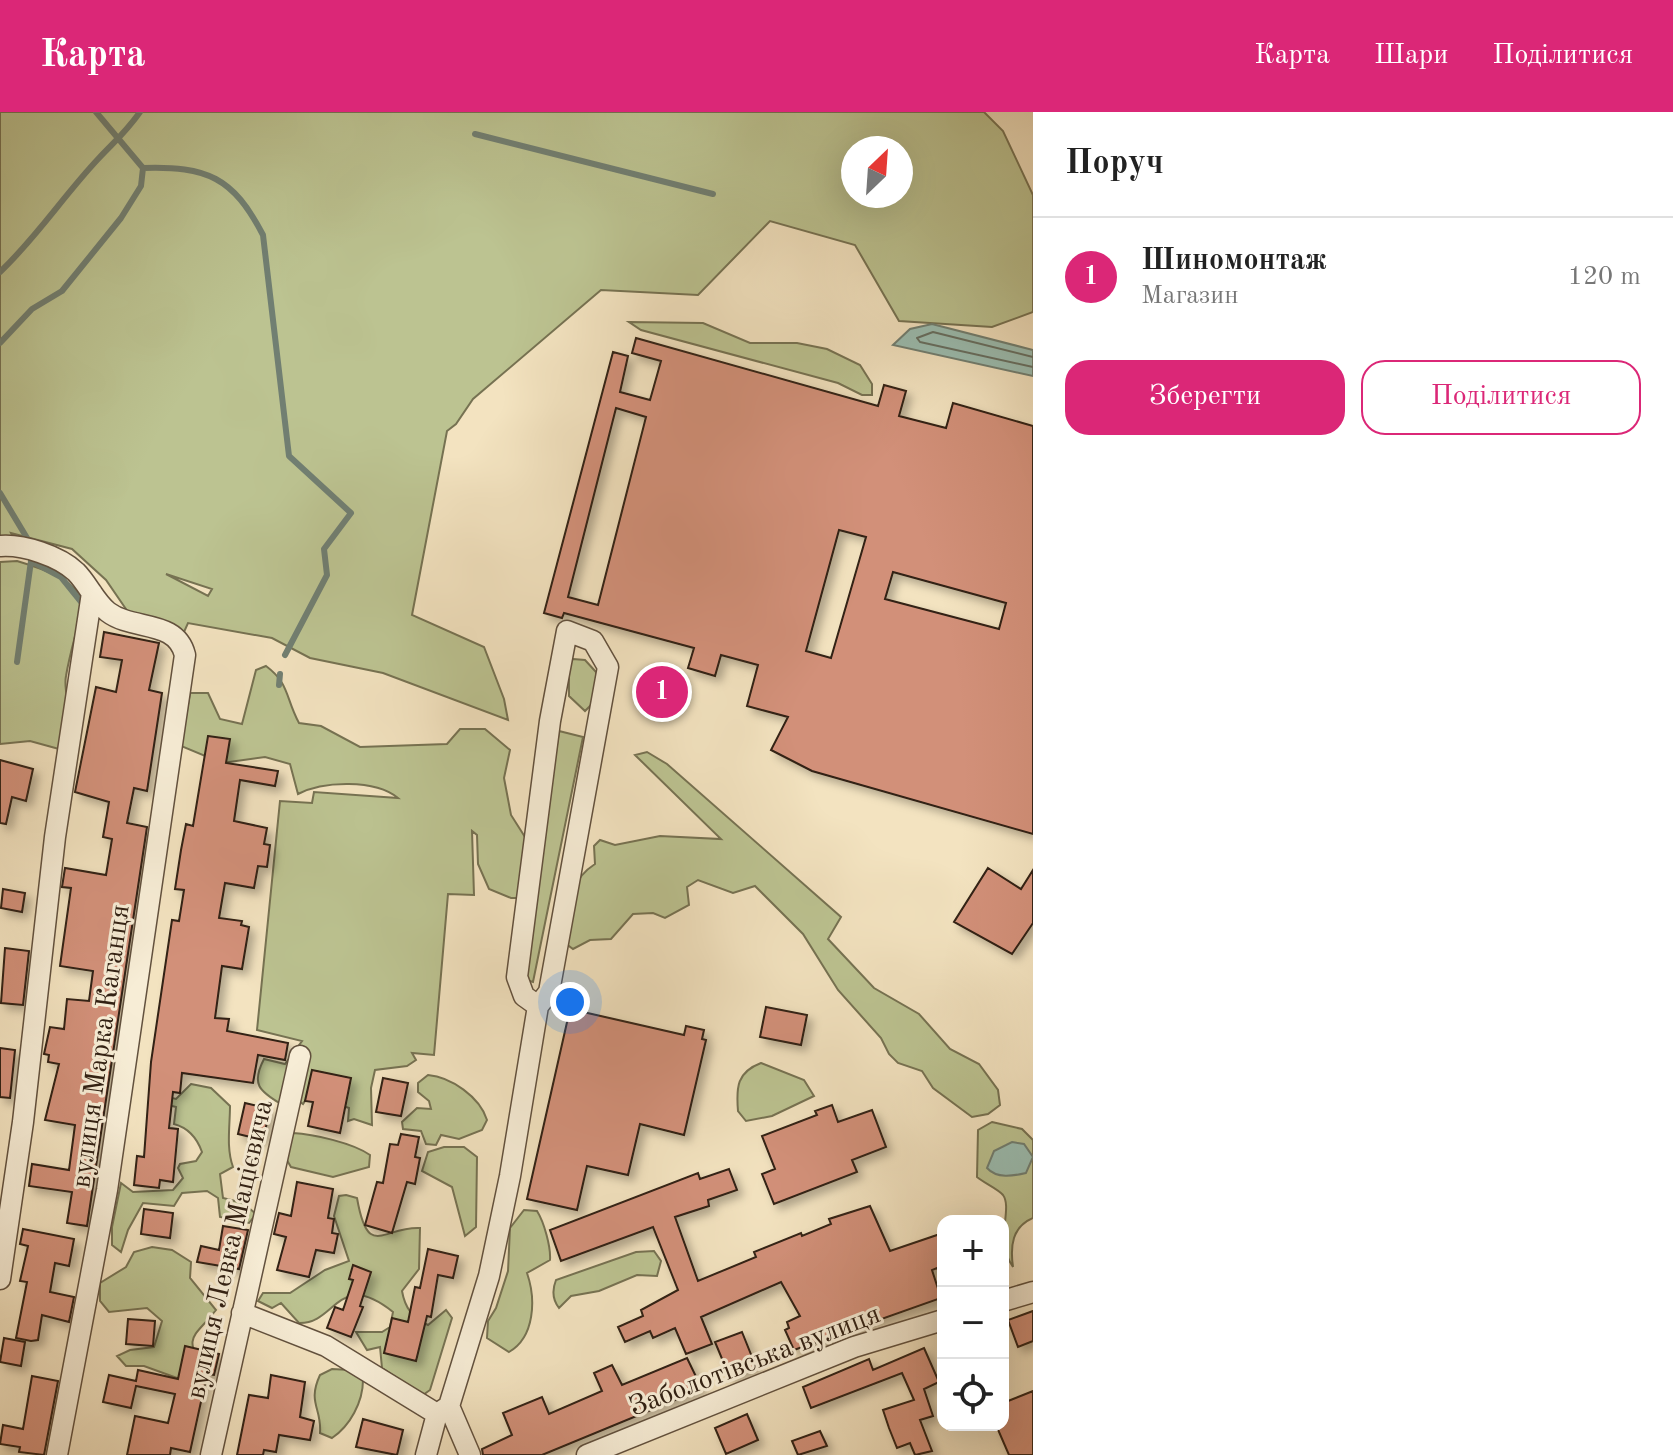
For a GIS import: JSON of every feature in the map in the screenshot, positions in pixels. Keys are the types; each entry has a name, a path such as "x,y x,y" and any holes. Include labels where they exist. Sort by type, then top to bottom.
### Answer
{"street":[{"path":"0,546 53,557 75,571 92,593 55,837 23,1122 0,1279"},
{"name":"вулиця Марка Каганця","path":"57,1455 107,1190 185,655 182,643 163,629 129,623 107,612 92,593"},
{"path":"426,1455 489,1276 510,1176 538,1006 549,992 608,667 593,641 567,631 550,721 517,977 524,996 538,1006"},
{"name":"вулиця Левка Мацієвича","path":"211,1455 300,1056"},
{"path":"1009,1299 1033,1292"},
{"path":"242,1313 326,1346 443,1410 470,1455"},
{"name":"Заболотівська вулиця","path":"587,1455 854,1347 937,1322"}],"green space":[{"path":"0,112 984,112 1003,131 1033,195 1033,312 992,327 899,321 855,245 770,221 698,295 601,290 473,399 456,424 447,431 412,615 484,647 504,699 508,720 383,673 310,658 272,638 188,623 184,632 128,612 106,580 72,549 11,533 16,543 0,541","holes":["166,574 212,589 208,596"]},
{"path":"629,322 703,323 750,343 797,343 827,349 860,365 872,384 872,395 862,395 838,383 641,330"},
{"path":"17,561 65,580 76,591 80,602 80,616 65,682 69,719 59,749 30,741 0,744 0,562"},
{"path":"573,659 585,660 596,672 597,699 585,711 569,696 569,664"},
{"path":"266,666 283,685 299,723 321,726 360,747 447,744 460,729 485,729 510,750 504,778 511,815 525,837 525,898 511,898 489,889 478,864 477,835 472,831 474,895 448,894 434,1055 412,1053 416,1060 407,1066 375,1070 371,1088 372,1125 354,1119 348,1121 349,1108 309,1095 303,1104 296,1099 281,1104 259,1086 258,1075 264,1059 285,1064 302,1041 257,1030 280,801 312,803 314,792 398,798 376,788 349,784 321,786 298,794 290,764 265,757 222,763 181,746 190,693 208,693 220,719 242,724 256,670"},
{"path":"559,731 583,737 533,982 523,979"},
{"path":"647,752 667,764 841,917 828,939 874,988 919,1014 950,1049 979,1064 998,1090 1000,1105 988,1114 972,1117 933,1088 922,1071 898,1063 881,1038 838,990 803,934 755,886 733,893 698,880 687,887 689,905 665,918 653,913 633,914 611,939 590,940 573,949 561,940 570,897 579,879 595,864 594,846 600,840 615,845 660,836 721,839 635,755"},
{"path":"761,1063 804,1080 814,1096 772,1116 746,1121 738,1111 738,1088 747,1071"},
{"path":"428,1075 455,1084 471,1096 487,1120 482,1130 459,1139 441,1135 436,1145 426,1144 421,1131 403,1129 402,1122 417,1108 431,1109 429,1101 418,1092 418,1083"},
{"path":"191,1084 211,1088 230,1106 229,1145 233,1167 220,1174 223,1198 243,1203 256,1214 249,1223 220,1217 218,1198 207,1191 182,1193 174,1206 143,1203 128,1230 121,1252 112,1245 112,1227 121,1183 133,1192 173,1190 183,1178 178,1168 180,1164 196,1161 202,1152 192,1134 174,1124 176,1107 164,1104 160,1095 176,1099"},
{"path":"992,1122 1022,1129 1033,1140 1033,1218 1021,1226 1014,1238 1013,1267 1009,1259 1006,1201 1001,1193 977,1177 978,1130"},
{"path":"293,1133 333,1140 363,1151 370,1155 369,1167 333,1177 291,1167 285,1157"},
{"path":"444,1147 464,1147 477,1157 476,1227 465,1236 452,1187 422,1171 428,1152"},
{"path":"339,1196 357,1198 361,1217 372,1235 420,1228 419,1269 402,1291 405,1302 418,1319 428,1325 446,1310 452,1318 430,1390 423,1395 382,1368 380,1347 367,1350 356,1332 382,1332 390,1327 393,1312 374,1300 360,1295 349,1296 322,1316 299,1323 281,1303 272,1308 258,1301 263,1293 290,1293 325,1270 349,1261 334,1216"},
{"path":"524,1210 537,1211 540,1216 550,1260 527,1273 532,1294 531,1317 524,1337 509,1352 487,1338 488,1321 496,1308 508,1271 510,1228"},
{"path":"152,1247 172,1250 191,1262 190,1278 216,1310 194,1337 193,1350 202,1370 188,1382 144,1366 126,1366 117,1356 130,1350 154,1347 162,1321 147,1308 109,1312 100,1301 100,1283 126,1267 134,1252"},
{"path":"654,1251 661,1261 657,1276 637,1275 599,1291 571,1296 559,1308 557,1305 553,1294 556,1280 636,1252"},
{"path":"332,1369 350,1370 363,1380 361,1397 354,1413 332,1438 320,1433 315,1392 320,1375"}],"water":[{"path":"932,324 1033,350 1033,376 893,345 910,329"},
{"path":"1012,1142 1024,1144 1033,1157 1026,1173 995,1174 987,1168 994,1151"}],"building":[{"path":"636,338 878,406 884,385 906,391 899,416 946,428 953,403 1033,426 1033,834 812,771 771,750 788,717 747,706 758,665 721,655 715,676 688,668 694,648 564,613 562,618 544,613 613,352 628,356 620,392 650,400 661,361 632,353","holes":["616,408 646,417 598,605 568,597","839,530 866,537 831,658 806,651","893,572 1006,603 999,629 885,599"]},
{"path":"104,632 159,643 149,690 162,693 147,791 134,788 127,823 147,827 87,1226 67,1223 72,1192 29,1186 32,1164 69,1170 75,1125 45,1120 59,1064 48,1062 49,1055 44,1054 50,1027 64,1029 67,999 89,1001 93,971 60,966 71,888 62,887 65,868 106,875 112,839 103,837 109,802 75,792 96,687 116,692 122,660 100,657"},
{"path":"208,736 230,739 226,763 278,771 275,786 240,780 234,821 267,828 264,844 270,845 267,867 258,866 254,888 225,883 219,918 242,921 241,925 249,927 242,969 222,966 215,1018 229,1019 227,1031 288,1043 285,1060 258,1055 253,1083 182,1073 180,1093 173,1092 169,1128 178,1129 173,1182 160,1180 159,1188 134,1185 137,1156 144,1157 151,1062 172,920 179,921 184,890 175,889 181,850 186,824 193,826"},
{"path":"0,760 33,769 26,801 12,797 6,824 0,823"},
{"path":"988,868 1021,889 1033,870 1033,923 1012,954 954,922"},
{"path":"3,889 25,893 22,912 1,908"},
{"path":"5,948 29,951 23,1005 1,1003"},
{"path":"766,1007 807,1015 801,1045 760,1037"},
{"path":"570,1009 684,1035 686,1026 704,1030 702,1039 706,1040 684,1135 640,1124 628,1175 587,1166 577,1210 527,1199"},
{"path":"0,1048 15,1050 10,1098 0,1097"},
{"path":"312,1070 351,1078 340,1133 308,1126 313,1102 305,1101"},
{"path":"383,1078 408,1083 401,1116 376,1112"},
{"path":"245,1103 270,1109 263,1140 238,1134"},
{"path":"832,1105 838,1122 872,1110 886,1147 852,1160 857,1172 774,1204 762,1174 775,1169 762,1136 817,1115 815,1111"},
{"path":"401,1134 419,1137 415,1157 420,1158 415,1184 407,1182 392,1233 365,1225 377,1182 383,1183 390,1144 398,1145"},
{"path":"729,1169 737,1190 708,1200 709,1206 675,1217 698,1281 756,1257 754,1252 831,1224 829,1219 870,1206 890,1251 937,1235 937,1268 932,1270 937,1299 794,1350 785,1330 789,1328 787,1322 800,1316 781,1282 701,1317 712,1344 686,1354 675,1328 653,1338 650,1331 625,1342 618,1327 643,1316 641,1310 678,1290 653,1227 561,1261 550,1230 698,1173 700,1179"},
{"path":"297,1182 333,1189 328,1218 334,1219 332,1233 338,1234 334,1253 316,1250 309,1277 277,1270 286,1237 274,1234 279,1213 291,1216"},
{"path":"144,1209 173,1213 170,1238 141,1234"},
{"path":"223,1226 248,1230 239,1269 197,1262 201,1246 219,1250"},
{"path":"23,1229 74,1239 69,1266 55,1263 50,1292 74,1297 69,1322 42,1315 38,1340 31,1341 16,1338 27,1282 20,1281 28,1246 20,1244"},
{"path":"428,1249 458,1256 453,1278 438,1275 431,1317 427,1316 416,1361 384,1353 392,1318 408,1322 415,1287 420,1288"},
{"path":"353,1265 371,1272 360,1306 363,1307 351,1337 327,1328 335,1307 343,1310 353,1280 349,1279"},
{"path":"1033,1311 1033,1341 1018,1347 1009,1320"},
{"path":"128,1319 155,1321 153,1346 126,1344"},
{"path":"742,1332 756,1367 730,1378 715,1342"},
{"path":"4,1338 25,1342 21,1366 0,1362"},
{"path":"185,1346 219,1354 214,1375 207,1374 190,1452 171,1448 170,1455 127,1455 135,1416 168,1423 175,1394 136,1386 131,1408 103,1402 109,1375 136,1381 138,1370 178,1379"},
{"path":"924,1348 937,1377 937,1383 924,1389 933,1416 920,1420 932,1451 915,1455 910,1443 897,1448 889,1428 883,1410 914,1400 902,1373 811,1408 803,1387 869,1359 873,1370"},
{"path":"687,1358 702,1389 542,1455 483,1455 482,1449 512,1435 503,1413 542,1397 549,1414 602,1391 594,1373 612,1365 622,1385"},
{"path":"271,1375 305,1382 300,1417 314,1421 310,1440 279,1435 276,1452 264,1450 263,1455 237,1455 249,1395 268,1398"},
{"path":"32,1376 58,1381 44,1455 19,1452 20,1447 0,1444 3,1425 23,1429"},
{"path":"1033,1391 1033,1455 1009,1455 999,1431 1009,1431 1009,1401"},
{"path":"747,1414 758,1440 726,1454 715,1428"},
{"path":"363,1419 403,1430 397,1455 356,1447"},
{"path":"820,1431 827,1446 798,1455 792,1441"}],"waterway":[{"path":"0,343 32,309 62,291 121,218 141,186 143,168 96,112"},
{"path":"0,272 140,112"},
{"path":"475,134 713,194"},
{"path":"143,168 185,169 216,179 229,188 252,215 263,235 289,456 351,513 324,549 327,575 285,655"},
{"path":"0,493 30,543 31,561 61,577 82,603"},
{"path":"17,662 31,561"},
{"path":"279,685 280,674"}],"place":[{"name":"Шиномонтаж","path":"662,692"}]}
